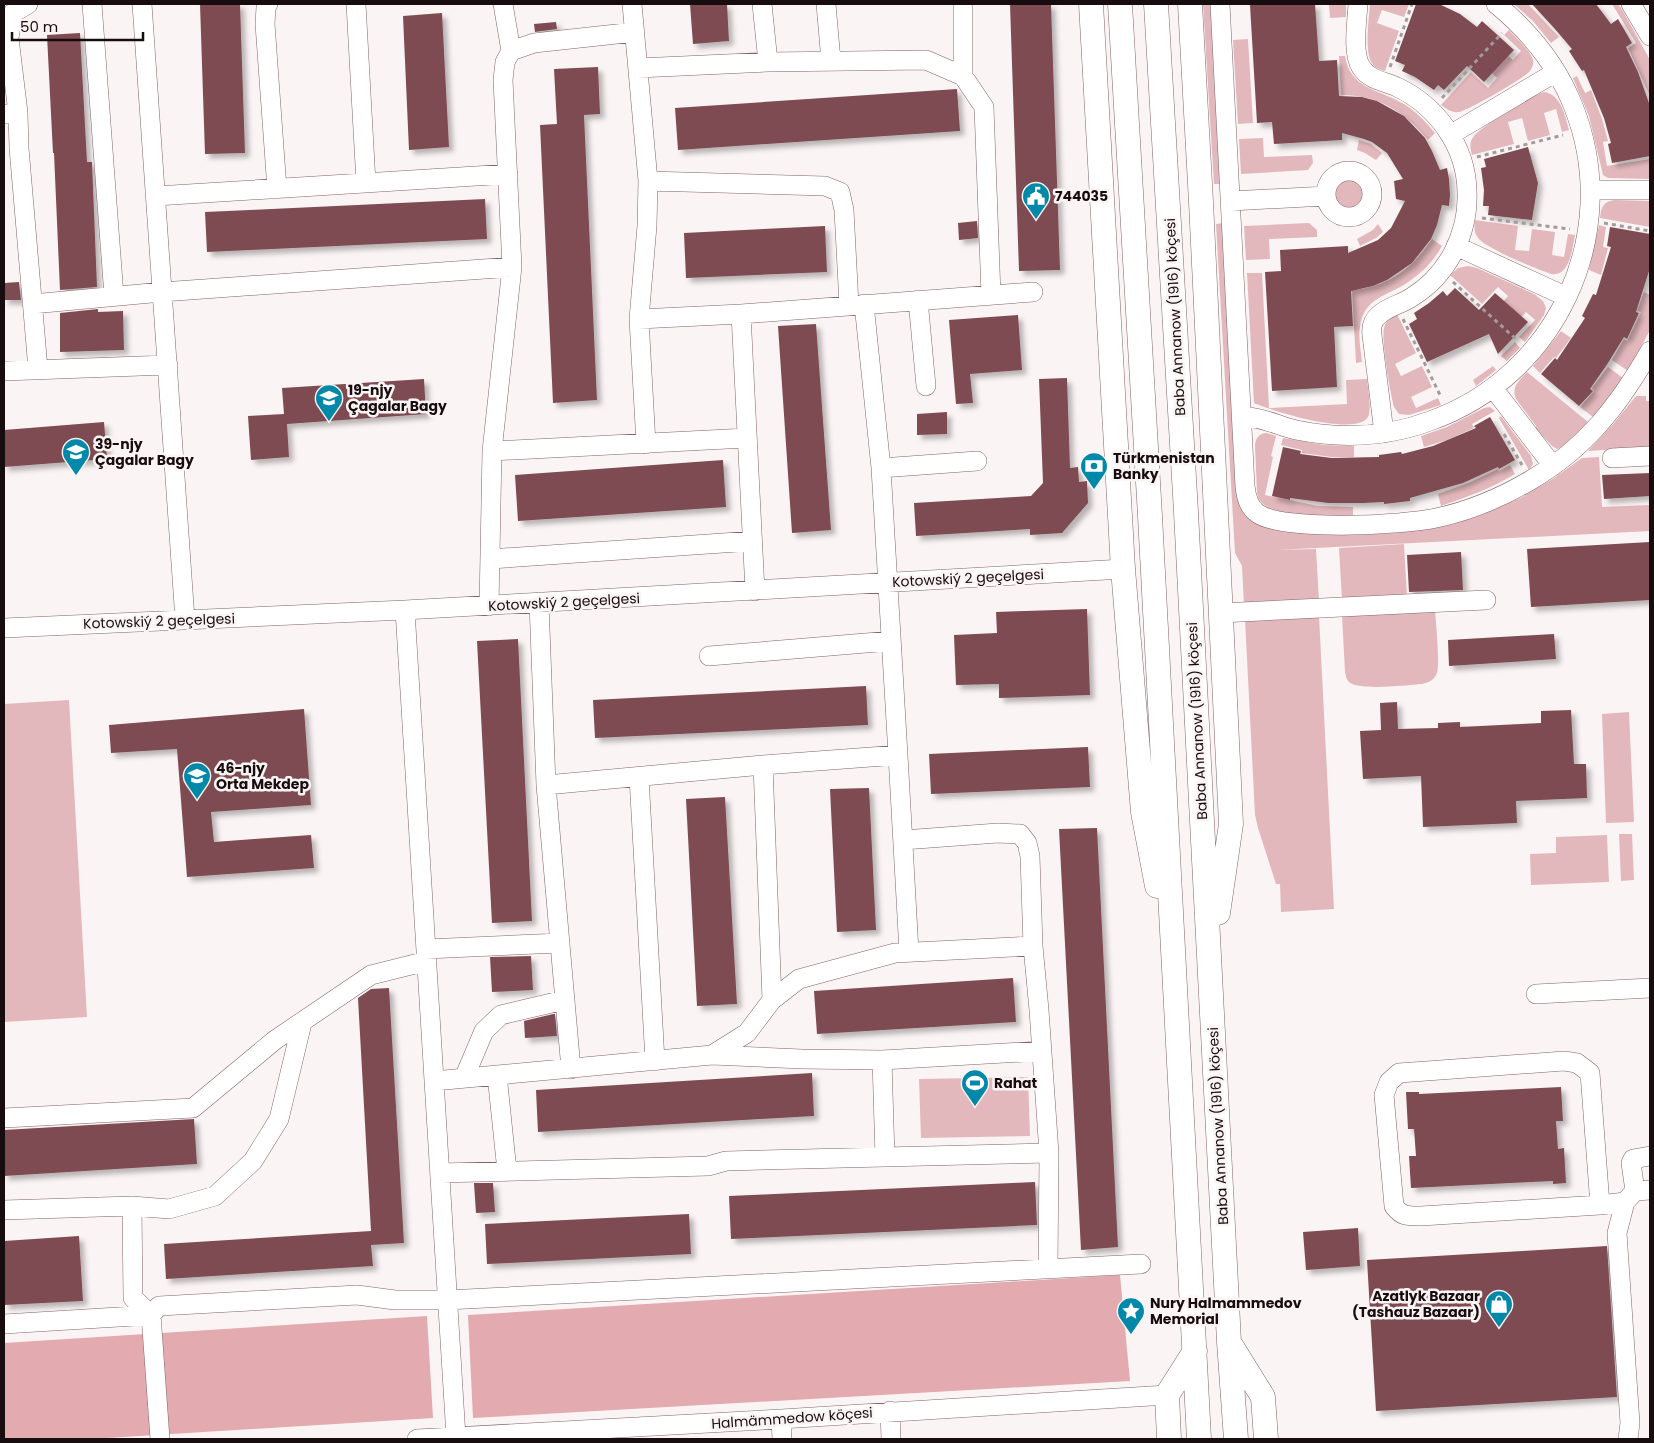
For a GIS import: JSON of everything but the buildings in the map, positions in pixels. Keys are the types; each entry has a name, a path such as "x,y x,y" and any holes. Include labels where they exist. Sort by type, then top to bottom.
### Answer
{"main road":[{"path":"1091,4 1123,569 1143,812 1174,974"},
{"path":"1120,4 1196,1351 1199,1439"},
{"name":"Baba Annanow (1916) köçesi","path":"1156,4 1186,512 1229,1342 1236,1439"},
{"path":"1190,4 1201,192 1230,824 1211,969"},
{"path":"1229,1342 1263,1397 1266,1439"},
{"path":"1169,1439 1167,1395 1196,1351"}],"street":[{"path":"28,4 14,14 9,38 11,113 38,370"},
{"path":"92,4 114,296"},
{"path":"142,4 185,620"},
{"path":"268,4 266,7 265,24 277,189"},
{"path":"356,4 366,183"},
{"path":"490,606 492,451 512,267 503,80 505,62 510,50 503,4"},
{"path":"632,4 648,181 647,226 639,319 646,444"},
{"path":"762,4 768,62"},
{"path":"826,4 831,61"},
{"path":"963,4 963,76"},
{"path":"1220,4 1247,500 1256,512 1263,517 1294,523 1368,525 1402,523 1436,518 1470,509 1502,496 1553,466 1582,442 1610,412 1631,385 1650,351"},
{"path":"1358,4 1356,48 1361,68 1366,74 1397,87 1420,100 1434,114 1450,135 1463,165 1467,191 1466,218 1456,246 1445,266 1427,286 1411,298 1381,312 1373,323 1372,336 1384,433"},
{"path":"1242,417 1256,418 1312,433 1352,436 1384,433 1418,425 1443,416 1472,402 1493,388 1520,365 1553,324 1576,276 1584,251 1589,218 1588,159 1574,108 1556,72 1534,40 1496,4"},
{"path":"1631,4 1650,36"},
{"path":"510,50 534,43 634,32"},
{"path":"638,68 768,62 926,60 963,76 984,107 991,295"},
{"path":"1450,135 1556,72"},
{"path":"156,196 508,174"},
{"path":"648,181 825,186 840,192 881,468 909,952"},
{"path":"1590,190 1650,190"},
{"path":"1231,201 1326,196"},
{"path":"1456,246 1567,297"},
{"path":"32,304 162,292 512,267"},
{"path":"639,319 741,314 1033,292"},
{"path":"918,300 926,386"},
{"path":"741,314 754,591"},
{"path":"4,371 168,365"},
{"path":"1493,388 1553,466"},
{"path":"492,451 747,438"},
{"path":"1612,458 1650,456"},
{"path":"881,468 977,461"},
{"path":"490,558 752,541"},
{"name":"Kotowskiý 2 geçelgesi","path":"4,628 490,606 1123,569"},
{"path":"1221,613 1486,600"},
{"path":"539,603 546,785 571,1068"},
{"path":"405,610 456,1437"},
{"path":"709,656 890,640"},
{"path":"546,785 898,755"},
{"path":"763,766 772,1000"},
{"path":"639,777 655,1061"},
{"path":"903,840 998,833 1020,834 1027,843 1030,856 1033,946 1049,1153 1048,1269"},
{"path":"4,1118 192,1108 275,1040 371,975 426,955 560,943"},
{"path":"712,1056 747,1033 772,1000 798,979 896,953 1033,946"},
{"path":"1536,994 1650,988"},
{"path":"464,1078 484,1031 501,1015 564,1000"},
{"path":"4,1210 132,1206 169,1210 215,1196 253,1161 279,1119 302,1022"},
{"path":"434,1081 712,1056 882,1060 1042,1051"},
{"path":"882,1060 885,1157"},
{"path":"1600,1204 1590,1073 1577,1063 1564,1061 1399,1073 1389,1082 1384,1095 1394,1206 1399,1213 1408,1216 1421,1216 1600,1204 1637,1194"},
{"path":"497,1075 507,1171"},
{"path":"440,1173 708,1166 726,1161 1049,1153"},
{"path":"1628,1439 1630,1423 1617,1233 1637,1194 1631,1163 1633,1159 1650,1156"},
{"path":"132,1206 133,1298 151,1315 160,1439"},
{"path":"4,1324 151,1315 159,1306 357,1295 395,1300 447,1300 1141,1264"},
{"name":"Halmämmedow köçesi","path":"417,1439 477,1438 1167,1395"},
{"path":"890,1412 891,1439"},
{"path":"781,1419 782,1439"},
{"path":"422,1439 477,1438"}],"path":[{"path":"1388,74 1412,4"},
{"path":"1438,103 1507,27"},
{"path":"1471,158 1571,133"},
{"path":"1474,216 1576,230"},
{"path":"1599,222 1650,231"},
{"path":"1447,276 1522,345"},
{"path":"1400,312 1444,403"},
{"path":"1503,433 1524,470"}],"shaded area":[{"path":"1203,4 1211,4 1222,184 1214,184"},
{"path":"1329,4 1346,4 1346,17 1330,18"},
{"path":"1370,4 1409,4 1404,17 1382,10 1377,23 1399,31 1385,71 1372,63 1368,51"},
{"path":"1514,4 1528,4 1559,37 1551,43 1533,21"},
{"path":"1612,4 1618,4 1623,11 1650,60 1650,96 1628,48 1636,43"},
{"path":"1509,30 1532,56 1533,63 1530,71 1507,87 1465,110 1454,112 1441,105 1471,72 1488,88 1497,78 1480,62 1496,45 1513,60 1521,51 1504,35"},
{"path":"1248,39 1253,123 1238,124 1233,40"},
{"path":"1339,56 1345,56 1352,75 1359,81 1410,108 1435,133 1428,140 1410,121 1390,107 1367,98 1341,95"},
{"path":"1577,76 1585,93 1591,90 1602,119 1608,141 1603,142 1607,166 1650,159 1650,179 1608,178 1603,175 1589,116 1573,78"},
{"path":"1544,92 1555,97 1558,101 1564,112 1569,130 1562,132 1556,109 1544,113 1550,135 1528,141 1522,118 1508,122 1514,144 1472,155 1470,147 1472,138 1478,132 1507,112"},
{"path":"1263,138 1264,157 1312,155 1313,163 1308,170 1241,174 1239,139"},
{"path":"1359,140 1371,144 1382,153 1376,160 1357,150"},
{"path":"1349,179 1360,184 1365,195 1360,206 1349,211 1338,206 1333,195 1338,184"},
{"path":"1614,200 1650,201 1650,227 1600,218 1603,206 1607,202"},
{"path":"1475,220 1518,226 1515,250 1529,251 1532,229 1555,232 1552,255 1564,257 1568,234 1575,235 1569,261 1566,267 1557,274 1551,274 1524,263 1492,248 1479,239 1476,235"},
{"path":"1224,223 1252,520 1260,525 1269,527 1358,535 1395,533 1454,524 1522,497 1554,478 1582,458 1599,457 1602,507 1650,505 1650,531 1277,550 1316,549 1319,601 1244,605 1242,566 1235,553 1216,224"},
{"path":"1309,223 1317,230 1317,237 1269,239 1270,259 1246,260 1244,226"},
{"path":"1378,224 1383,232 1360,246 1357,239 1373,230"},
{"path":"1599,225 1606,227 1603,247 1608,248 1601,275 1589,270"},
{"path":"1432,239 1442,246 1428,265 1411,280 1373,302 1367,308 1359,331 1362,362 1356,363 1352,290 1377,285 1398,275 1416,259"},
{"path":"1468,266 1477,268 1534,294 1543,301 1546,308 1544,315 1525,342 1519,337 1535,320 1526,312 1510,329 1493,313 1508,296 1498,287 1482,304 1450,275 1458,268"},
{"path":"1247,273 1262,273 1269,408 1254,403"},
{"path":"1644,292 1650,295 1650,330 1628,371 1612,360 1624,339 1627,341 1641,312 1637,311"},
{"path":"1397,314 1416,353 1395,364 1401,376 1422,366 1432,387 1411,397 1416,408 1438,398 1441,405 1409,415 1399,414 1394,407 1385,354 1384,328 1389,319"},
{"path":"1561,331 1571,338 1556,358 1554,357 1540,373 1533,366"},
{"path":"1515,342 1520,348 1507,361 1501,356"},
{"path":"1493,366 1496,370 1476,386 1473,380"},
{"path":"1608,367 1623,378 1593,417 1580,407 1594,391 1592,388"},
{"path":"1527,372 1588,422 1562,447 1557,449 1552,446 1535,428 1536,426 1516,399 1515,388"},
{"path":"1367,379 1370,404 1369,414 1368,417 1360,422 1348,424 1331,423 1295,416 1269,408 1347,404 1346,380"},
{"path":"1636,396 1646,396 1646,401 1650,401 1650,447 1588,451 1614,423"},
{"path":"1490,407 1495,411 1472,424 1474,428 1447,440 1424,447 1421,436 1447,427 1484,408"},
{"path":"1501,416 1531,456 1533,464 1529,470 1499,418"},
{"path":"1267,433 1276,436 1265,495 1318,506 1353,507 1353,519 1280,512 1262,503 1257,493 1255,446 1258,437"},
{"path":"1283,438 1324,445 1354,446 1354,457 1332,457 1302,453 1302,450 1281,445"},
{"path":"1510,465 1515,474 1470,496 1441,506 1438,494"},
{"path":"1404,544 1407,597 1342,600 1339,548"},
{"path":"1435,610 1438,661 1437,673 1433,679 1422,684 1384,687 1354,685 1348,681 1345,672 1342,615"},
{"path":"1319,616 1334,909 1281,912 1280,884 1276,884 1255,815 1245,619"},
{"path":"69,700 87,1017 4,1022 4,704"},
{"path":"1629,712 1634,822 1606,823 1602,714"},
{"path":"1619,834 1632,834 1634,880 1621,881"},
{"path":"1607,835 1609,882 1531,885 1530,854 1556,853 1556,837"},
{"name":"Rahat","path":"1028,1077 1030,1136 921,1138 919,1079"},
{"path":"1120,1275 1130,1381 473,1418 468,1315"},
{"path":"427,1316 433,1418 91,1439 4,1439 4,1343"}],"place":[{"name":"744035","path":"1036,220"},
{"name":"19-njy Çagalar Bagy","path":"329,422"},
{"name":"39-njy Çagalar Bagy","path":"76,476"},
{"name":"Türkmenistan Banky","path":"1094,490"},
{"name":"46-njy Orta Mekdep","path":"197,800"},
{"name":"Rahat","path":"975,1107"},
{"name":"Azatlyk Bazaar (Tashauz Bazaar)","path":"1499,1328"},
{"name":"Nury Halmammedov Memorial","path":"1131,1335"}]}
